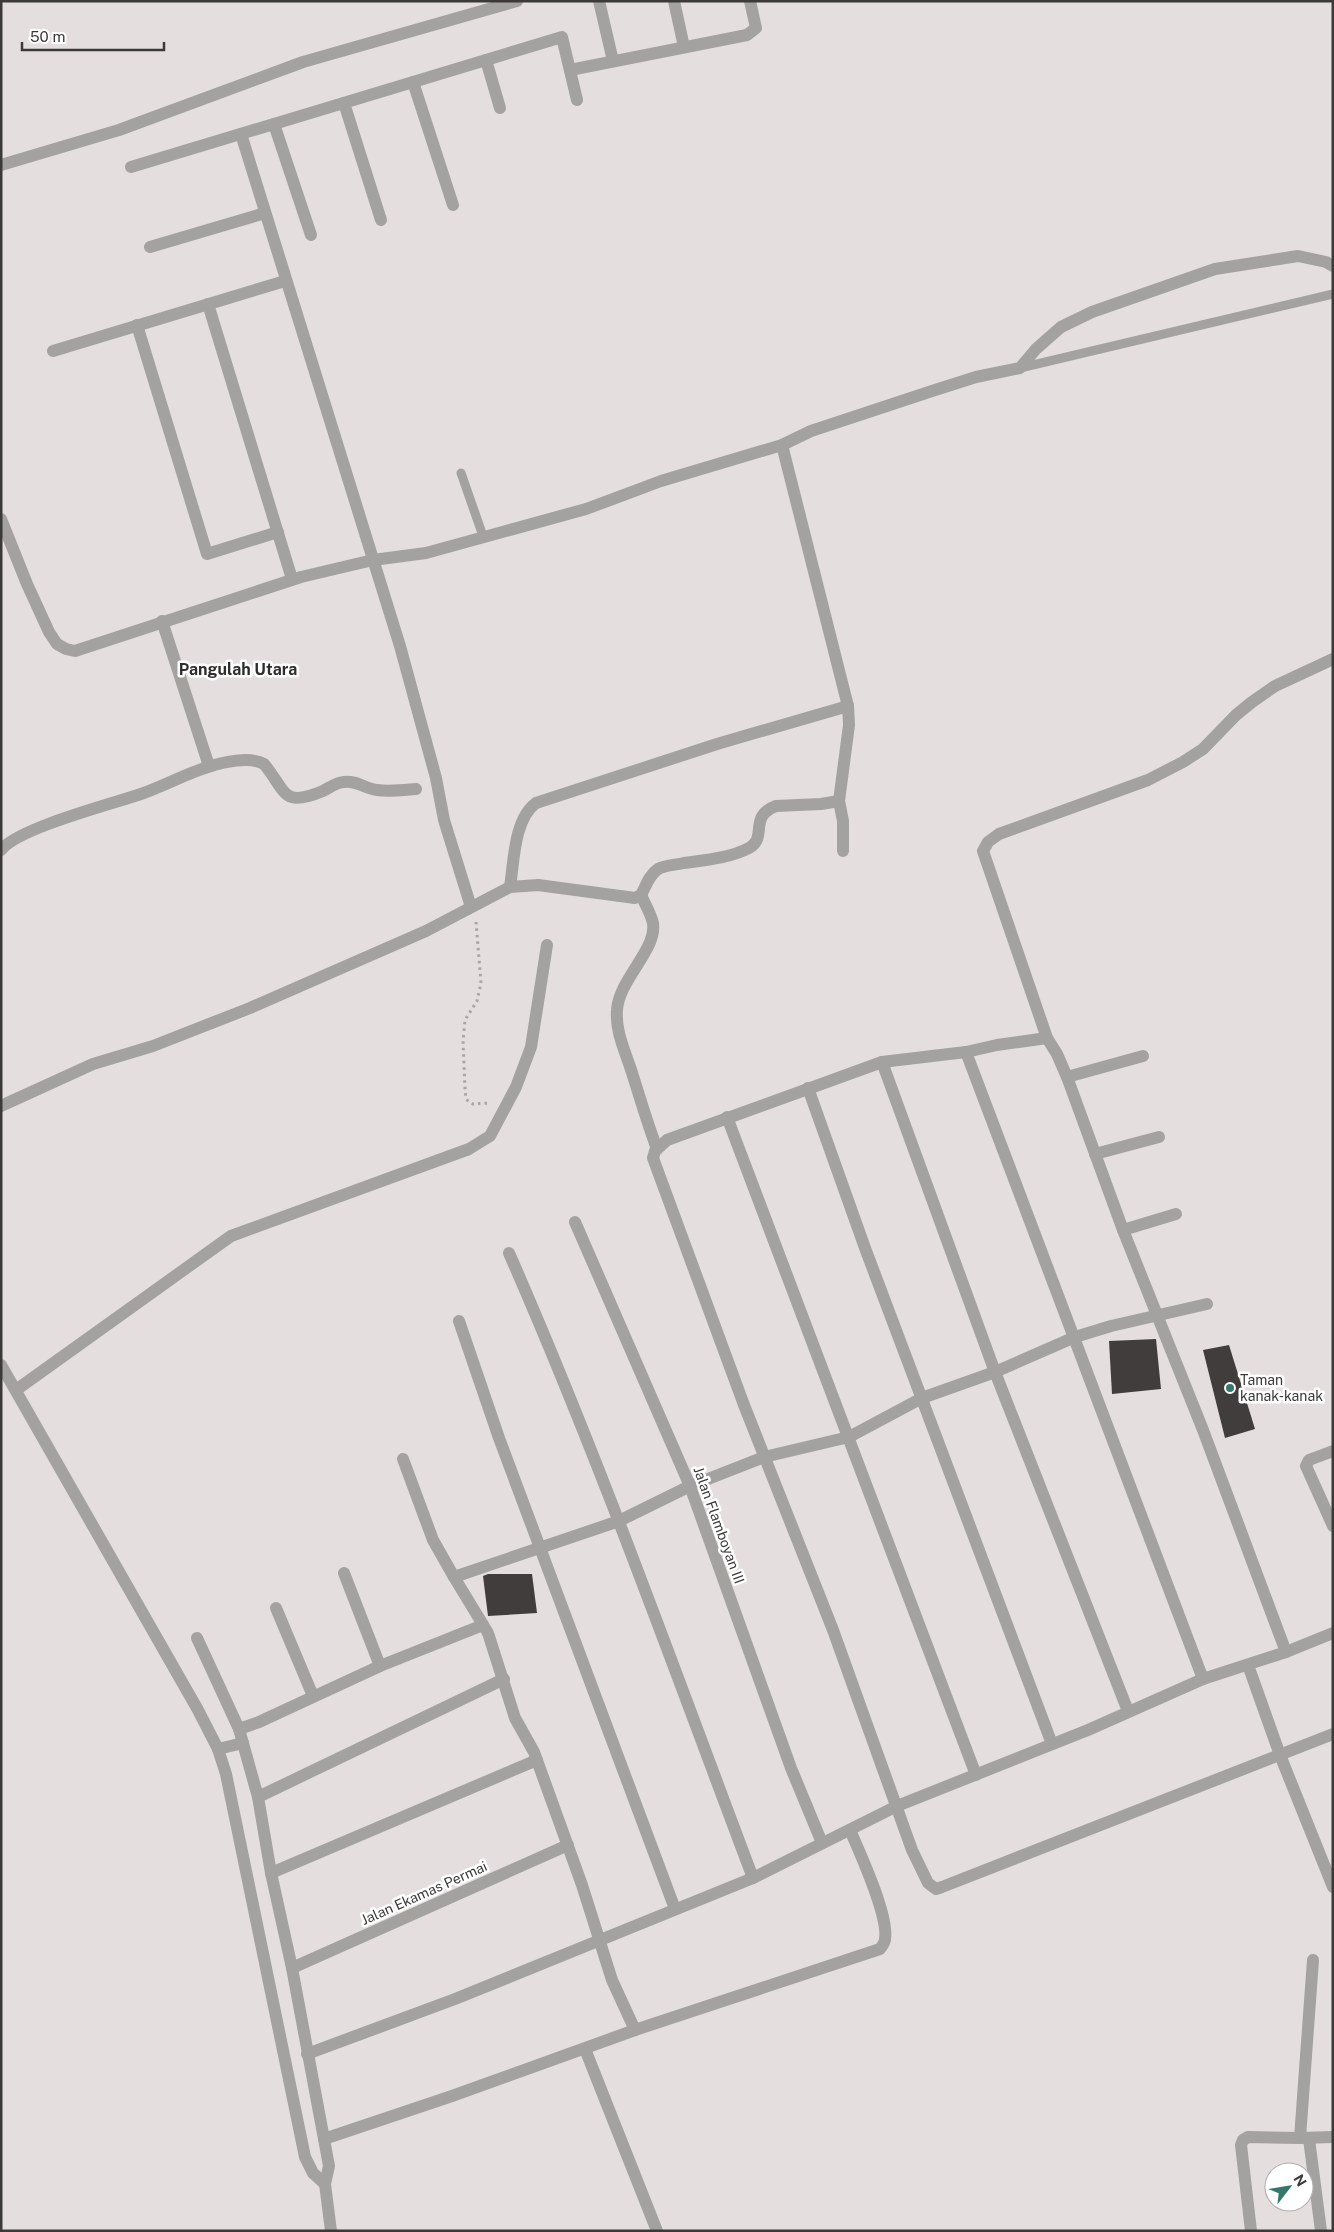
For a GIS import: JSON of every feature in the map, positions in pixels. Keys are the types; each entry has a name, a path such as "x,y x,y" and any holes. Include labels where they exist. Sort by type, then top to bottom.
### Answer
{"street":[{"path":"1,165 120,130 303,62 517,1"},
{"path":"599,1 613,62"},
{"path":"674,1 684,48"},
{"path":"570,70 747,35 756,28 750,1"},
{"path":"131,167 562,37 577,100"},
{"path":"486,60 500,108"},
{"path":"413,82 453,205"},
{"path":"344,103 381,220"},
{"path":"274,124 311,235"},
{"path":"241,134 285,281 400,646 436,778 444,820 470,907"},
{"path":"150,247 265,213"},
{"path":"1,519 26,584 57,644 75,651 292,579 373,560 426,553 586,509 661,481 782,445 811,431 932,391 976,377 1020,368 1036,349 1061,327 1092,312 1215,269 1298,256 1326,262 1333,266"},
{"path":"52,351 285,281"},
{"path":"208,304 292,579"},
{"path":"137,326 207,554 278,532"},
{"path":"782,445 848,706 849,725 840,801 843,821 843,851"},
{"path":"162,621 209,766"},
{"path":"1286,1652 1203,1430 1123,1230 1067,1077 1048,1038 984,851 988,842 999,834 1148,780 1183,762 1203,749 1252,702 1275,686 1333,659"},
{"path":"510,887 520,823 528,808 536,802 717,744 848,706"},
{"path":"1,850 8,843 38,829 104,805 142,794 209,766 258,760 264,764 288,797 295,799 303,799 343,782 354,783 378,791 416,789"},
{"path":"1,1106 93,1064 154,1046 250,1008 426,931 510,887 544,885 630,898 641,895 650,877 664,866 721,857 741,851 755,844 760,818 769,808 840,801"},
{"path":"641,895 650,916 653,931 646,950 631,972 622,990 618,1001 617,1016 620,1036 647,1126 657,1149"},
{"path":"16,1390 231,1236 469,1150 490,1136 510,1100 531,1048 547,945"},
{"path":"1048,1038 998,1045 966,1052 882,1062 667,1140 657,1149 653,1158 666,1198 764,1457 833,1630 912,1850 928,1883 936,1889 1333,1734"},
{"path":"966,1052 1203,1679"},
{"path":"1067,1077 1143,1056"},
{"path":"882,1062 995,1372 1128,1711"},
{"path":"808,1088 1052,1744"},
{"path":"727,1117 976,1775"},
{"path":"1095,1154 1160,1137"},
{"path":"1123,1230 1176,1214"},
{"name":"Jalan Flamboyan III","path":"575,1222 690,1486 788,1759 822,1843"},
{"path":"509,1253 539,1322 619,1521 753,1878"},
{"path":"454,1577 619,1521 690,1486 764,1457 849,1437 922,1398 995,1372 1075,1337 1155,1314 1207,1304"},
{"path":"459,1321 499,1438 675,1909"},
{"path":"1,1365 136,1603 230,1746 258,1797 271,1873 292,1968 329,2166 325,2184 331,2231"},
{"path":"1333,1451 1309,1460 1306,1466 1333,1526"},
{"path":"403,1459 433,1540 483,1624 493,1645 518,1726 537,1760 568,1845 612,1980 636,2030"},
{"path":"344,1573 380,1666"},
{"path":"276,1608 313,1696"},
{"path":"325,2184 313,2173 305,2157 226,1774 230,1746 239,1729 380,1666 483,1624"},
{"path":"307,2054 455,1999 753,1878 897,1806 1052,1744 1203,1679 1286,1652 1333,1633"},
{"path":"197,1638 239,1729"},
{"path":"1248,1665 1280,1755 1333,1887"},
{"path":"258,1797 504,1679"},
{"path":"271,1873 537,1760"},
{"path":"324,2139 636,2030 880,1949 885,1942 886,1932 878,1900 850,1830"},
{"name":"Jalan Ekamas Permai","path":"292,1968 568,1845"},
{"path":"1312,1960 1305,2138 1320,2225 1333,2221"},
{"path":"585,2049 657,2231"},
{"path":"1251,2231 1241,2145 1243,2140 1248,2136 1333,2138"}],"lane":[{"path":"1020,368 1333,294"},
{"path":"460,473 483,536"}],"path":[{"path":"470,907 478,932 477,948 481,984 477,1001 465,1020 463,1060 466,1099 473,1104 510,1100"}],"building":[{"path":"1156,1339 1161,1389 1112,1394 1109,1341"},
{"path":"1229,1345 1255,1429 1225,1438 1203,1350"},
{"path":"488,1574 532,1574 537,1613 488,1616 483,1576"}],"place":[{"name":"Taman kanak-kanak","path":"1230,1388"}],"district":[{"name":"Pangulah Utara","path":"238,669"}]}
